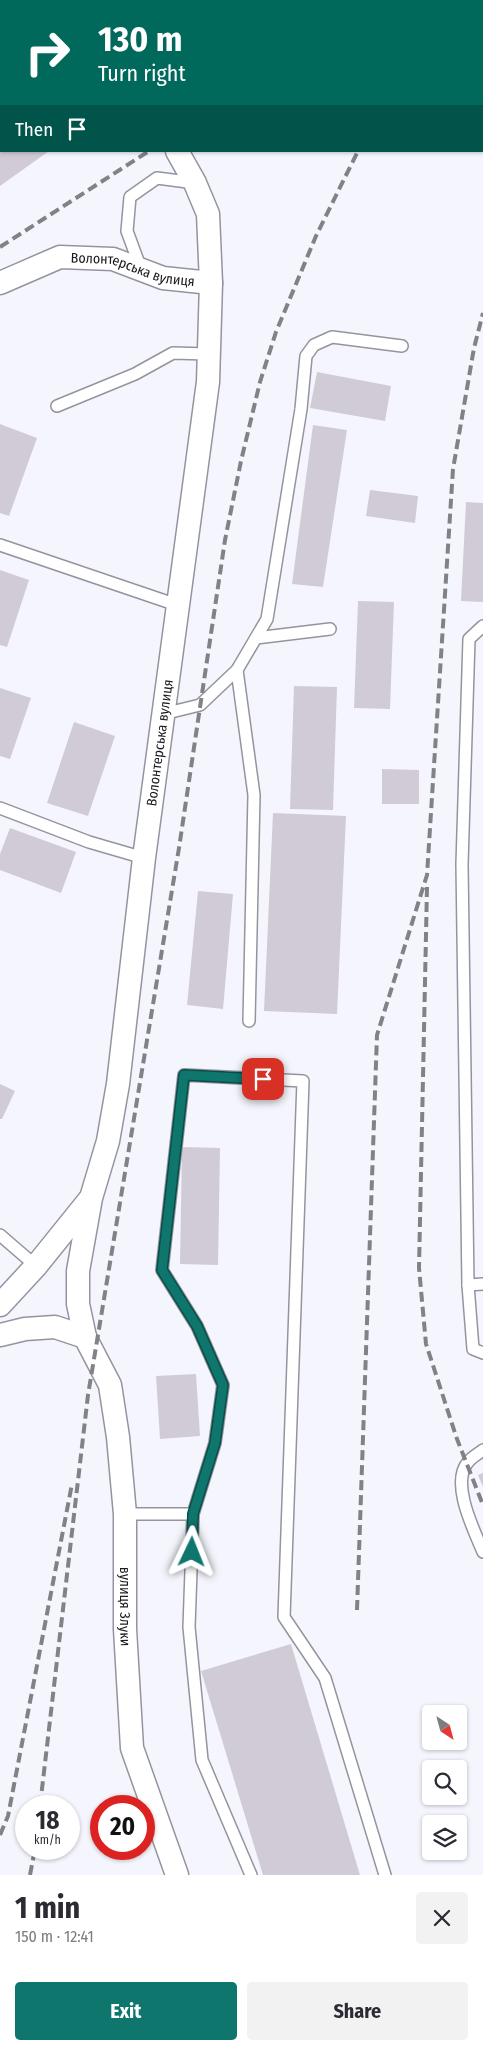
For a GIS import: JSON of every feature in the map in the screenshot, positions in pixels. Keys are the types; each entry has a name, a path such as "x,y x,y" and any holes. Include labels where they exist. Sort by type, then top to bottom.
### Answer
{"street":[{"name":"Волонтерська вулиця","path":"78,1271 91,1198 108,1141 118,1084 144,858 208,382 211,283 208,214 195,182 178,152"},
{"name":"Волонтерська вулиця","path":"0,283 60,257 113,260 163,278 211,283"},
{"name":"Волонтерська вулиця","path":"0,1305 36,1266 91,1198"},
{"name":"вулиця Злуки","path":"78,1271 78,1304 85,1337 110,1385 118,1437 125,1514 125,1629 132,1748 177,1875"},
{"path":"0,1335 25,1329 55,1327 85,1337"}],"lane":[{"path":"142,270 127,232 130,197 157,178 195,182"},
{"path":"163,714 200,704 237,670 267,619 301,409 306,356 314,345 332,336 402,346"},
{"path":"56,406 135,374 173,352 208,354"},
{"path":"0,545 177,605"},
{"path":"483,626 469,639 462,864 468,1285 473,1349 483,1353"},
{"path":"256,638 330,628"},
{"path":"237,670 254,795 249,1021"},
{"path":"0,808 89,842 144,858"},
{"path":"250,1875 202,1760 189,1627 193,1514 215,1443 223,1385 197,1326 162,1270 184,1075 302,1081 284,1617 325,1678 386,1875"},
{"path":"0,1235 36,1266"},
{"path":"468,1285 483,1284"},
{"path":"483,1450 466,1463 462,1477 464,1504 483,1552"},
{"path":"125,1514 193,1514"}],"building":[{"path":"0,152 48,152 0,186"},
{"path":"317,372 391,386 385,421 310,408"},
{"path":"0,424 37,438 9,516 0,513"},
{"path":"313,425 347,430 323,587 292,584"},
{"path":"370,490 418,496 415,523 366,516"},
{"path":"466,502 483,503 483,602 461,601"},
{"path":"0,570 29,580 7,647 0,645"},
{"path":"358,601 394,602 390,709 354,708"},
{"path":"294,686 337,687 333,810 290,809"},
{"path":"0,688 31,698 10,759 0,756"},
{"path":"74,722 115,736 88,816 47,803"},
{"path":"382,769 419,770 419,804 382,804"},
{"path":"273,813 346,816 337,1014 264,1011"},
{"path":"10,828 76,852 61,893 0,870 0,854"},
{"path":"198,891 233,894 223,1009 187,1005"},
{"path":"0,1084 15,1091 2,1119 0,1119"},
{"path":"182,1147 220,1148 218,1265 180,1264"},
{"path":"196,1374 200,1436 160,1439 156,1376"},
{"path":"483,1473 483,1487 478,1475"},
{"path":"291,1644 360,1875 263,1875 201,1671"}],"railway":[{"path":"0,247 147,152"},
{"path":"41,1795 88,1395 179,848 225,540 260,382 276,332 316,236 358,152"},
{"path":"357,1610 377,1035 427,875 453,469 474,348 483,313"},
{"path":"427,887 419,1268 426,1344 457,1439 483,1505"},
{"path":"0,1835 8,1816 72,1484"},
{"path":"30,1875 33,1860"}],"route":[{"path":"192,1552 193,1514 215,1443 223,1385 197,1326 162,1270 184,1075 263,1079"}]}
